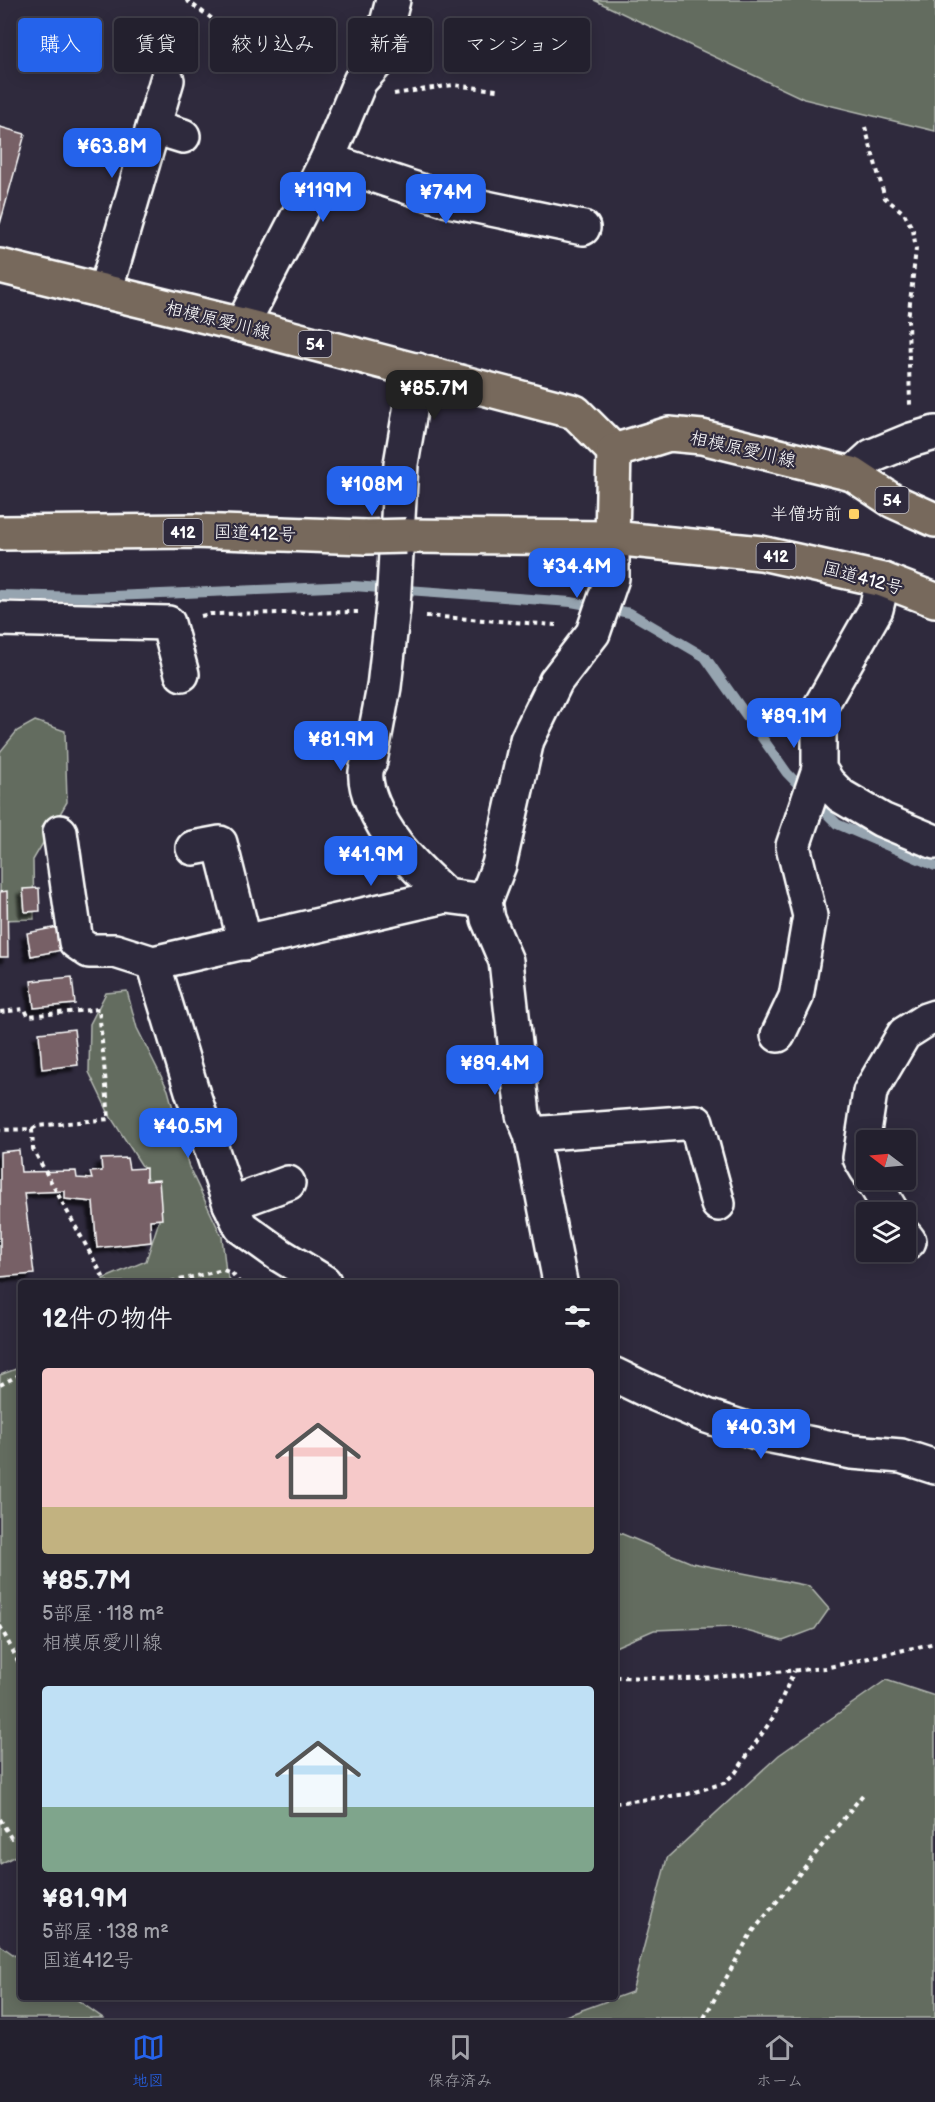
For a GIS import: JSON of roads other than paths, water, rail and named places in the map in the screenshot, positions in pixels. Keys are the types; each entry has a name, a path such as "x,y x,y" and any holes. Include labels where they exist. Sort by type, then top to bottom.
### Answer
{"main road":[{"name":"相模原愛川線","path":"0,266 242,325 575,412 614,451 669,434 702,437 852,474 893,501 935,520"},
{"path":"612,538 614,451"},
{"name":"国道412号","path":"0,533 194,531 366,537 612,538 761,553 883,580 935,600"}],"street":[{"path":"242,325 327,160 357,89 377,62 393,0"},
{"path":"105,292 168,132 167,80"},
{"path":"327,160 448,200 583,228"},
{"path":"417,370 402,464 393,607 384,687 370,761 366,766 367,789 378,815 398,846 446,896"},
{"path":"852,474 872,456 923,436"},
{"path":"560,1280 531,1134 523,1115 506,961 488,919 485,901 499,865 527,740 556,681 594,630 612,578 612,538"},
{"path":"778,1035 779,1002 796,998 810,916 794,846 819,772 819,709 876,609 883,580"},
{"path":"0,619 168,623 182,674"},
{"path":"819,772 841,796 882,820 935,842"},
{"path":"60,832 76,942 89,951 115,951 153,963 446,896 485,901"},
{"path":"193,848 220,843 245,943"},
{"path":"153,963 192,1091 230,1204 241,1227 321,1280"},
{"path":"864,1130 870,1092 904,1034 935,1017"},
{"path":"531,1134 694,1109 718,1204"},
{"path":"230,1204 288,1183"},
{"path":"618,1376 707,1416 762,1434 852,1452 900,1455 935,1467"}],"waterway":[{"path":"0,595 89,597 353,586 571,602 630,613 705,657 787,773 837,824 935,866"}],"place":[{"name":"半僧坊前","path":"854,514"}]}
